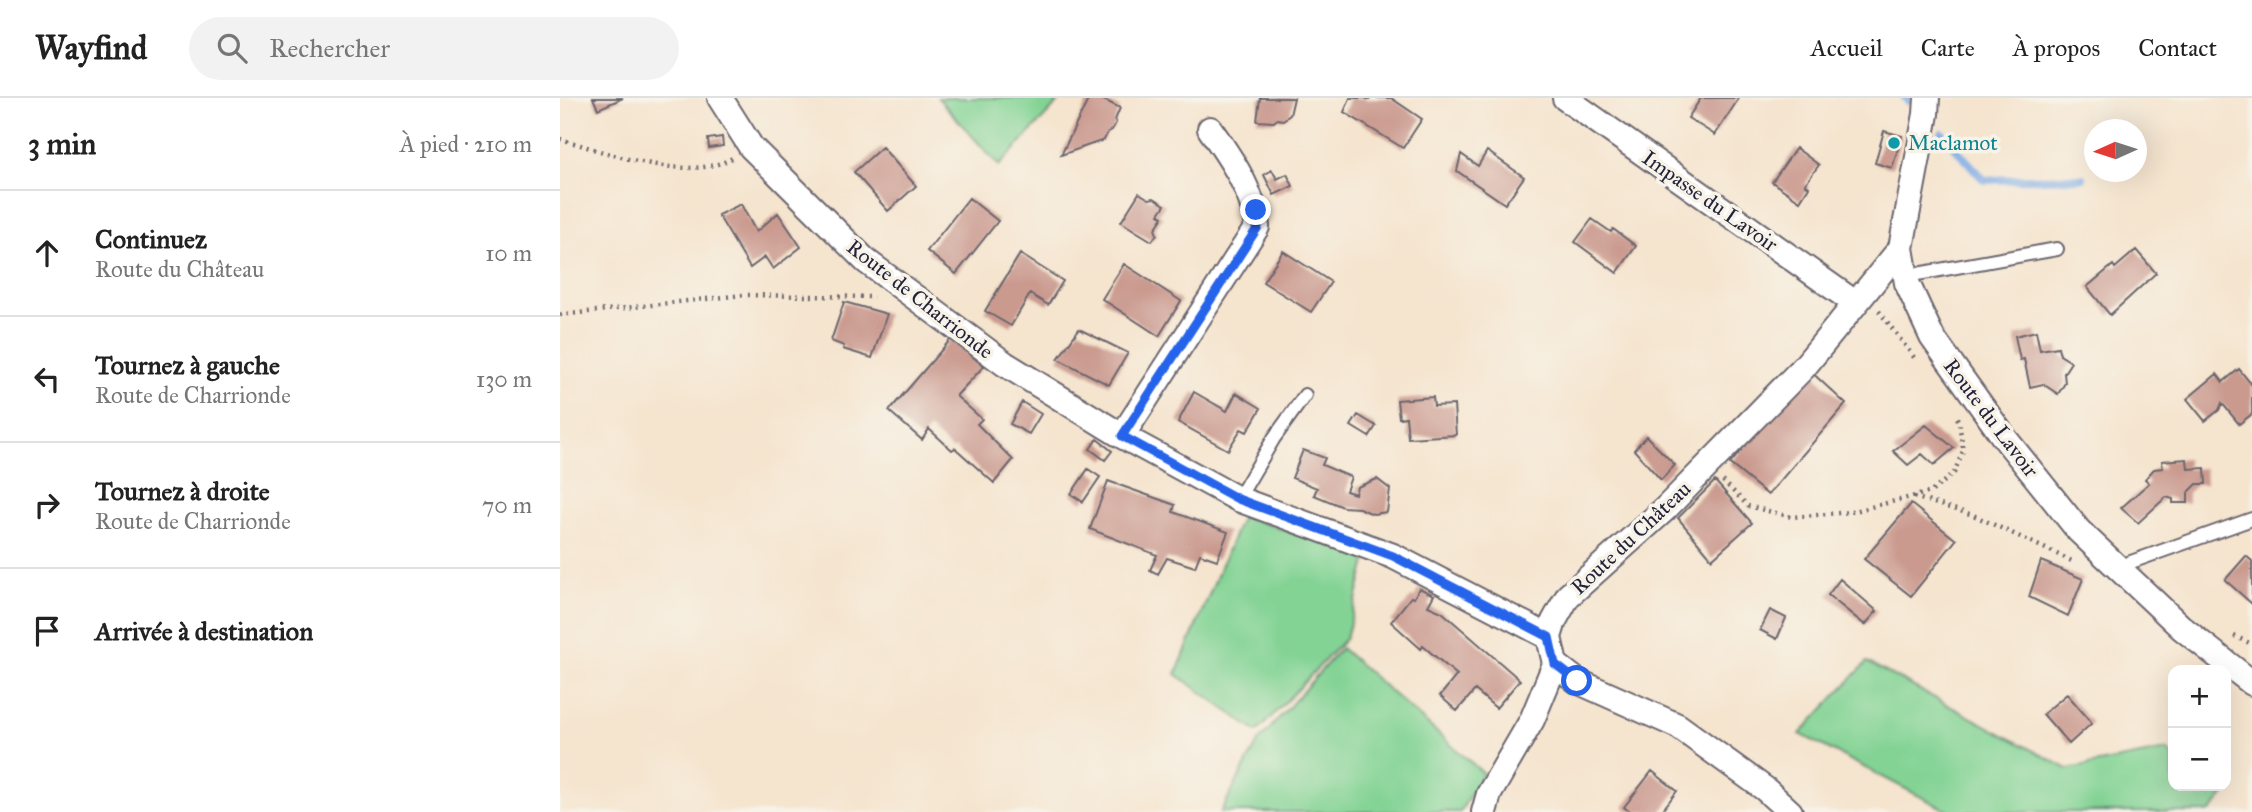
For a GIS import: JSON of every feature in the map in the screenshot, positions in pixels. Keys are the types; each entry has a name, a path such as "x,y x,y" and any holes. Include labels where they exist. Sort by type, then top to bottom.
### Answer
{"street":[{"name":"Route de Charrionde","path":"720,98 751,147 866,261 1005,365 1122,436 1238,499 1393,556 1549,637"},
{"name":"Impasse du Lavoir","path":"1565,98 1860,297"},
{"path":"1901,248 1927,98"},
{"path":"1122,436 1258,227 1256,210 1227,153 1210,129"},
{"name":"Route du Château","path":"1549,637 1554,621 1569,596 1665,509 1804,367 1901,248"},
{"name":"Route du Lavoir","path":"1901,248 1906,276 1932,337 1995,425 2078,531 2182,628 2252,683"},
{"path":"1484,812 1489,794 1532,720 1555,664 1549,637"},
{"path":"1555,664 1577,681 1678,726 1765,789 1790,812"}],"lane":[{"path":"1906,276 2057,249"},
{"path":"1238,499 1274,438 1305,395"},
{"path":"2117,567 2252,519"}],"path":[{"path":"560,139 666,168 723,163 751,147"},
{"path":"560,315 743,295 913,298"},
{"path":"1860,297 1923,368"},
{"path":"1707,466 1748,506 1792,517 1851,512 1931,492 1954,473 1963,451 1958,421 1952,409"},
{"path":"1913,497 1973,515 2083,566 2117,567"}],"green space":[{"path":"938,98 1062,98 999,166"},
{"path":"1242,516 1367,558 1346,638 1257,732 1176,674"},
{"path":"1341,648 1483,773 1460,812 1221,812 1258,742"},
{"path":"1867,662 2068,769 2166,750 2168,791 2227,792 2210,812 1950,812 1800,734"}],"building":[{"path":"593,98 623,98 598,109"},
{"path":"1089,98 1100,98 1120,108 1116,123 1104,140 1061,155"},
{"path":"1260,98 1294,98 1290,115 1274,122 1257,121"},
{"path":"1350,98 1391,98 1422,119 1403,148 1344,112"},
{"path":"1701,98 1739,98 1715,135 1688,118"},
{"path":"1884,131 1902,136 1892,168 1875,163"},
{"path":"722,137 723,146 709,148 708,139"},
{"path":"882,147 916,186 888,211 854,172"},
{"path":"1796,148 1819,165 1805,184 1809,187 1800,201 1772,182"},
{"path":"1487,151 1524,177 1505,204 1457,171 1461,154 1478,166"},
{"path":"1272,170 1277,179 1287,174 1293,186 1274,195 1264,175"},
{"path":"1139,193 1165,205 1159,214 1163,217 1155,229 1157,234 1152,241 1121,222"},
{"path":"969,198 998,221 956,274 927,251"},
{"path":"741,204 756,232 778,213 801,247 773,269 765,257 750,268 718,215"},
{"path":"1592,219 1611,232 1613,229 1636,246 1617,273 1575,242"},
{"path":"2136,250 2156,273 2110,315 2087,287"},
{"path":"1283,251 1331,282 1311,312 1263,282"},
{"path":"1020,254 1063,281 1048,305 1030,294 1011,326 985,311"},
{"path":"1124,264 1181,301 1159,336 1102,299"},
{"path":"844,302 887,314 872,358 843,349 844,346 831,341"},
{"path":"1079,329 1128,353 1109,385 1058,359"},
{"path":"2036,331 2040,350 2058,347 2060,355 2071,362 2064,373 2065,383 2058,394 2043,384 2030,387 2024,359 2020,360 2015,336"},
{"path":"951,339 984,366 956,396 982,419 977,424 1013,460 994,483 929,429 922,440 889,411"},
{"path":"1807,368 1846,404 1768,495 1730,464"},
{"path":"2239,369 2252,385 2252,414 2239,424 2222,403 2219,410 2205,421 2187,399 2217,374 2223,382"},
{"path":"1194,392 1227,411 1236,393 1261,408 1247,432 1241,429 1228,450 1178,422"},
{"path":"1433,397 1434,406 1454,405 1456,435 1408,438 1406,417 1399,418 1397,400"},
{"path":"1022,402 1041,414 1029,434 1010,424"},
{"path":"1358,415 1376,426 1369,437 1351,426"},
{"path":"1926,425 1954,448 1934,465 1922,454 1908,465 1893,451"},
{"path":"1646,436 1675,465 1661,480 1634,450"},
{"path":"1097,439 1112,451 1105,460 1090,449"},
{"path":"1303,450 1325,458 1322,465 1351,477 1346,491 1355,494 1357,487 1377,479 1390,489 1387,512 1373,514 1359,508 1343,507 1314,495 1317,488 1292,478"},
{"path":"2187,459 2188,469 2205,468 2206,484 2197,484 2188,493 2188,503 2173,503 2173,499 2166,497 2138,523 2121,508 2149,483 2145,479 2154,469 2163,468 2162,461"},
{"path":"1088,469 1100,477 1083,502 1071,494"},
{"path":"1108,481 1175,505 1173,512 1228,532 1217,560 1200,554 1195,567 1167,558 1158,574 1150,570 1157,555 1090,529"},
{"path":"1715,481 1752,523 1712,559 1678,518"},
{"path":"1911,504 1956,540 1911,596 1864,559"},
{"path":"2246,556 2252,561 2252,604 2225,580"},
{"path":"2041,561 2083,579 2068,616 2029,597"},
{"path":"1840,579 1877,611 1865,625 1828,595"},
{"path":"1419,588 1434,595 1428,606 1442,612 1520,680 1496,708 1475,690 1457,711 1440,696 1457,675 1423,646 1421,649 1391,622 1411,597 1414,598"},
{"path":"1770,610 1786,618 1777,639 1760,630"},
{"path":"2067,694 2092,723 2069,744 2043,714"},
{"path":"1652,771 1677,791 1661,812 1630,812 1624,807"}],"waterway":[{"path":"1905,98 1908,101"},
{"path":"1942,133 1984,180 2083,178"}],"place":[{"name":"Maclamot","path":"1894,143"}],"route":[{"path":"1256,210 1258,227 1122,436 1238,499 1393,556 1549,637 1555,664 1577,681"}]}
